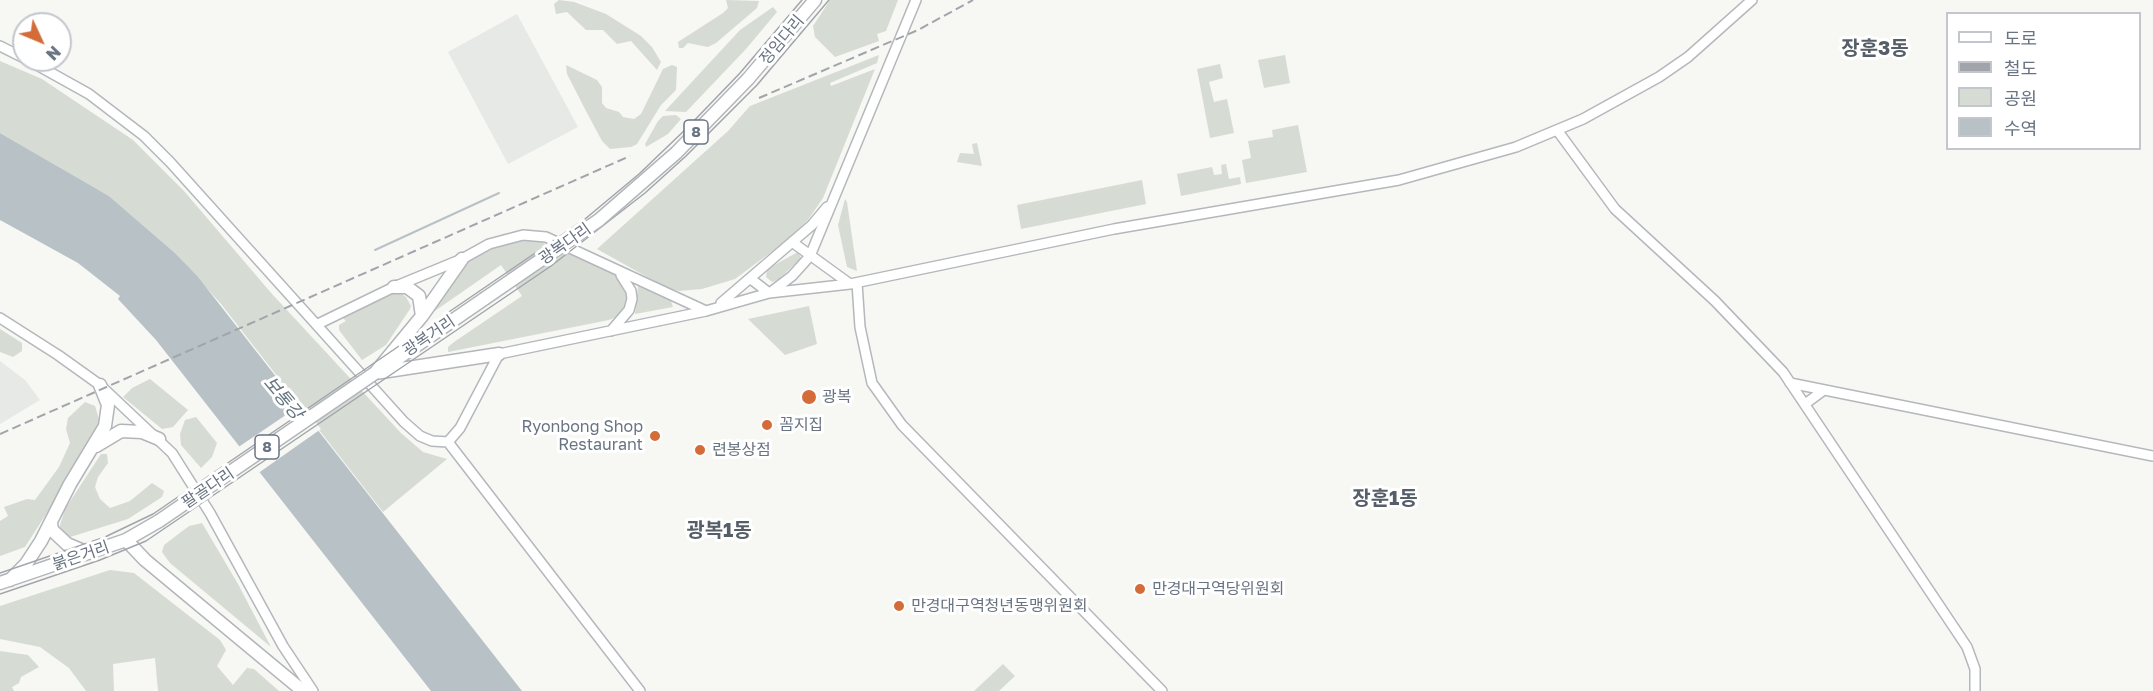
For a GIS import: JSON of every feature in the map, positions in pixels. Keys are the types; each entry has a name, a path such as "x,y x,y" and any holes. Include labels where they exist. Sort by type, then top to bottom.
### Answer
{"highway":[{"name":"정임다리","path":"642,183 748,79 815,0"},
{"name":"광복다리","path":"484,299 599,220 642,183"},
{"path":"375,374 422,316 462,259"},
{"path":"394,287 407,287 414,291 422,306 422,316"},
{"name":"광복거리","path":"375,374 484,299"},
{"path":"375,374 500,354"},
{"name":"팔골다리","path":"159,521 375,374"},
{"path":"5,582 26,564 51,523 70,484 93,449 108,416 106,396 100,385"},
{"path":"93,449 121,432 142,432 159,439"},
{"name":"붉은거리","path":"5,582 126,540 159,521"},
{"path":"51,523 52,530 67,544 88,553"},
{"path":"126,540 145,560 303,691"}],"main road":[{"path":"769,293 792,276 810,256 916,0"},
{"path":"718,305 769,293 853,283 1114,230 1399,180 1516,147 1611,105 1659,77 1706,42 1752,0"},
{"path":"50,72 89,94 144,136 318,324 404,422 420,436 432,441 448,442 640,691"},
{"path":"1557,130 1615,209 1716,301 1768,355 1790,383 1967,648 1975,669 1975,691"},
{"path":"448,442 460,428 500,354 706,311 718,305 751,279 812,225 834,199"},
{"path":"318,324 394,287 462,259 489,244 523,235 546,237 706,311"},
{"path":"792,242 853,283 872,383 902,425 1162,691"},
{"path":"611,331 629,310 632,299 627,282 618,271"},
{"path":"751,279 769,293"},
{"path":"0,318 100,385 159,439 189,479 283,646 313,691"},
{"path":"1790,383 2153,456"},
{"path":"1804,404 1824,390"}],"shaded area":[{"path":"517,14 578,127 508,164 448,52"},
{"path":"0,361 25,380 40,400 0,424"}],"green space":[{"path":"559,0 574,2 606,14 641,36 652,47 661,62 657,70 631,41 617,44 603,30 586,30 567,12 556,14 554,4"},
{"path":"726,0 759,1 757,8 716,43 708,47 688,43 683,48 679,48 678,42 728,8"},
{"path":"830,0 898,0 886,31 877,34 879,41 835,57 815,37 813,26"},
{"path":"773,7 777,12 746,49 686,112 665,111 740,30"},
{"path":"879,55 877,63 830,83 831,86 875,69 823,198 808,220 786,241 735,279 702,289 679,291 665,287 597,249 728,131 750,106"},
{"path":"1285,55 1290,83 1264,88 1258,60"},
{"path":"0,61 12,66 12,72 26,72 42,79 133,140 184,191 272,294 401,433 423,452 447,459 383,512 221,304 175,253 109,196 0,133"},
{"path":"1220,64 1223,78 1209,82 1214,102 1227,99 1234,133 1210,138 1197,69"},
{"path":"566,65 597,80 602,87 602,103 606,108 619,112 623,117 634,119 641,114 663,69 672,65 677,67 676,90 661,105 637,144 631,147 610,149 602,141 586,111 567,74"},
{"path":"676,115 681,119 668,134 646,147 645,144 658,121 663,116"},
{"path":"1298,125 1307,172 1246,183 1242,160 1251,158 1248,141 1273,137 1272,130"},
{"path":"977,143 982,166 957,162 960,153 974,154 972,144"},
{"path":"1226,164 1229,179 1240,177 1241,184 1181,196 1177,174 1212,167 1214,175 1222,174 1221,165"},
{"path":"1142,180 1146,204 1021,229 1017,205"},
{"path":"845,199 857,271 847,267 838,225"},
{"path":"522,239 539,241 618,275 623,280 628,296 627,306 619,316 609,320 448,352 448,347 454,342 522,296 501,265 429,315 469,260 486,248"},
{"path":"798,252 801,258 778,280 772,282 766,277 767,269"},
{"path":"638,286 671,301 673,307 635,314"},
{"path":"398,291 406,297 411,306 410,309 386,345 362,360 339,330 339,325 346,321 343,318"},
{"path":"809,306 817,344 785,355 748,319"},
{"path":"0,329 22,343 22,351 13,357 0,352"},
{"path":"150,379 188,410 173,427 162,429 123,397 132,388"},
{"path":"85,402 95,406 99,419 96,436 25,547 0,556 0,521 8,516 4,507 27,499 35,500 59,467 70,443 66,429 68,418"},
{"path":"196,417 217,443 212,457 201,468 181,445 180,434 185,420"},
{"path":"101,454 107,454 108,463 98,477 95,487 100,499 110,508 130,501 152,483 164,491 162,497 128,519 67,538 60,533 59,528 65,509"},
{"path":"202,523 271,647 170,563 162,552 164,545 189,526"},
{"path":"110,570 134,573 220,640 226,650 217,666 233,685 247,668 254,669 279,691 158,691 155,658 113,664 114,691 86,691 69,668 40,647 0,639 0,606"},
{"path":"0,651 28,655 39,667 21,677 19,683 12,687 14,691 0,691"},
{"path":"1003,664 1015,676 999,691 974,691"}],"water":[{"name":"보통강","path":"0,133 109,196 175,253 198,277 522,691 431,691 156,340 118,299 120,296 78,263 0,220"}],"pier":[{"path":"302,404 321,429 257,474 237,448"}],"waterway":[{"path":"375,250 499,193"}],"tram line":[{"path":"0,573 105,537 153,514 585,219 639,174 688,127 740,73 802,0"},
{"path":"0,594 100,560 146,541 551,266 645,193 686,156 757,85 829,0"}],"railway":[{"path":"759,98 918,30 973,0"},
{"path":"0,434 630,156"}],"place":[{"name":"광복","path":"809,397"},
{"name":"꼼지집","path":"767,425"},
{"name":"Ryonbong Shop Restaurant","path":"655,436"},
{"name":"련봉상점","path":"700,450"},
{"name":"만경대구역당위원회","path":"1140,589"},
{"name":"만경대구역청년동맹위원회","path":"899,606"}],"district":[{"name":"장훈3동","path":"1875,49"},
{"name":"장훈1동","path":"1385,499"},
{"name":"광복1동","path":"719,531"}]}
